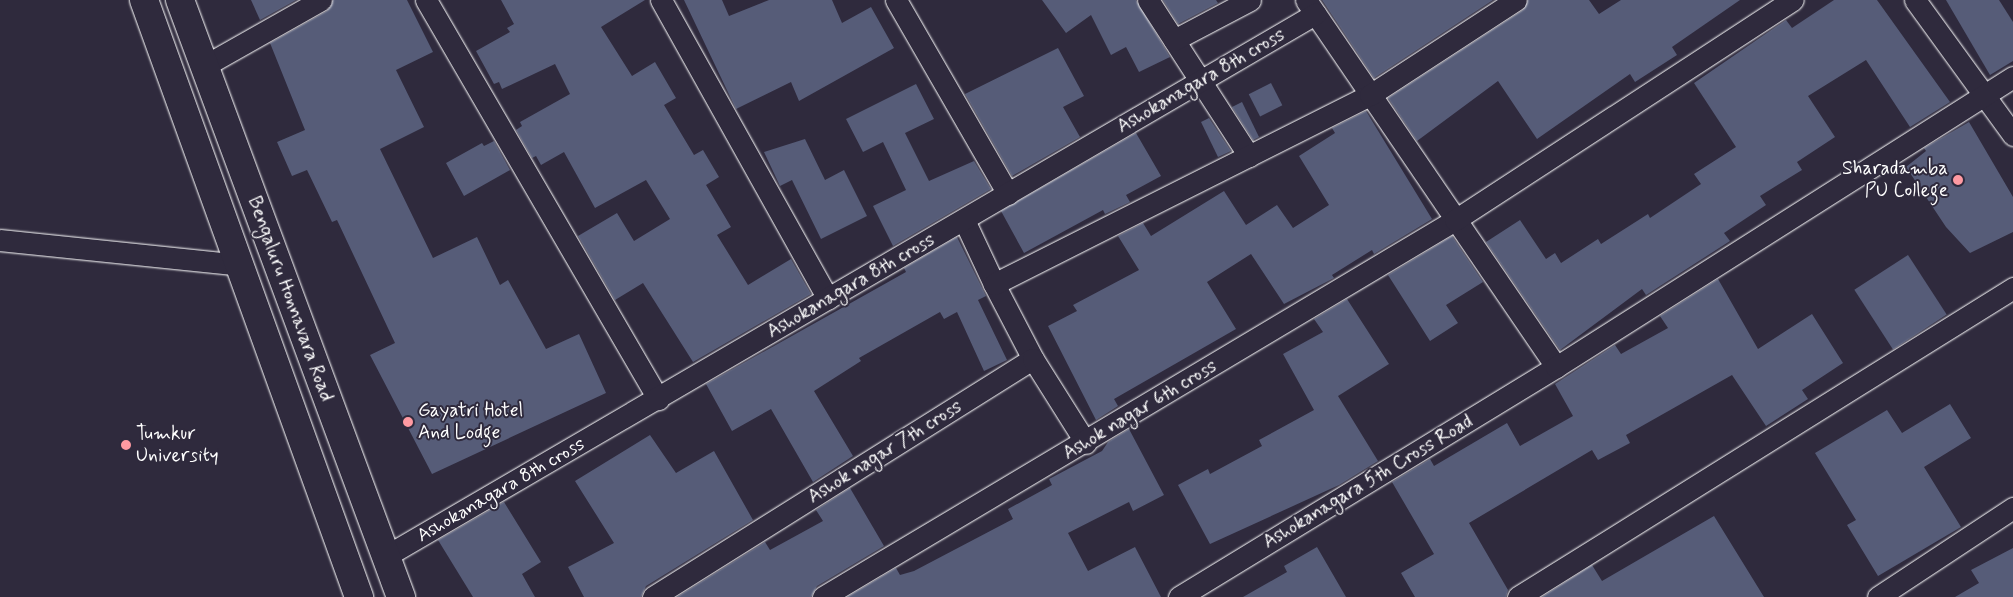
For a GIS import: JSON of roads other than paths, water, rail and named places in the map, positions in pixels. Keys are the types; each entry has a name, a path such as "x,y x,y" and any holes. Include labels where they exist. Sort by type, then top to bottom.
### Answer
{"main road":[{"name":"Bengaluru Honnavara Road","path":"144,0 358,597"},
{"name":"Bengaluru Honnavara Road","path":"180,0 206,65 401,597"}],"street":[{"path":"206,65 321,0"},
{"path":"426,0 658,399"},
{"path":"660,0 828,299"},
{"path":"896,0 1008,194"},
{"path":"1148,0 1249,156"},
{"path":"1174,40 1250,0"},
{"path":"994,284 1370,95 1516,0"},
{"name":"Ashok nagar 6th cross","path":"822,597 1086,443 1456,220 1793,0"},
{"path":"1915,0 2013,135"},
{"path":"1311,7 1556,367"},
{"name":"Ashokanagara 8th cross","path":"386,556 1200,82 1311,7"},
{"name":"Ashokanagara 5th Cross Road","path":"1179,597 1556,367 1985,96 2013,76"},
{"path":"964,220 1032,359 1086,443"},
{"path":"0,240 240,265"},
{"path":"1518,597 2013,288"},
{"name":"Ashok nagar 7th cross","path":"653,597 1032,359"},
{"path":"1878,597 2013,508"}],"place":[{"name":"Sharadamba PU College","path":"1958,180"},
{"name":"Gayatri Hotel And Lodge","path":"408,422"},
{"name":"Tumkur University","path":"126,445"}]}
